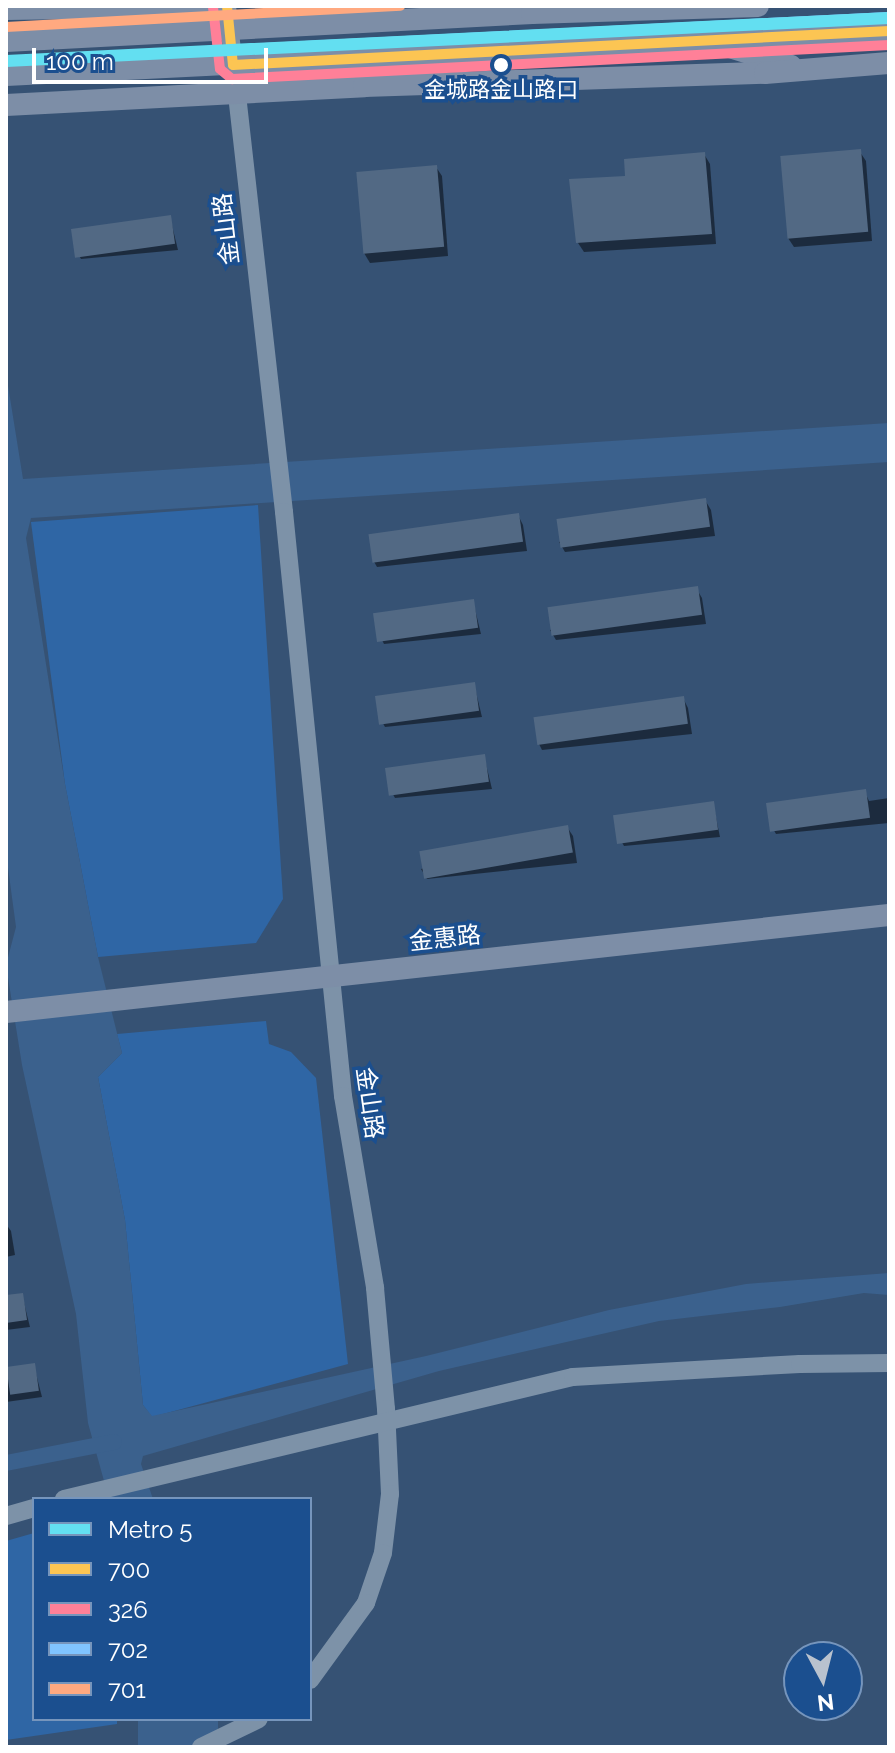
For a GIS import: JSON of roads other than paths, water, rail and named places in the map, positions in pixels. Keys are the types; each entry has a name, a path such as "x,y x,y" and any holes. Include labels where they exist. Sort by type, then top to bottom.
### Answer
{"main road":[{"path":"6,9 218,6"},
{"path":"6,41 664,7 758,6"},
{"path":"6,75 889,31"},
{"path":"704,39 801,69"},
{"path":"6,105 889,63"},
{"name":"金惠路","path":"6,1012 889,915"}],"street":[{"name":"金山路","path":"227,6 284,512 343,1096 375,1288 387,1415 390,1494 383,1553 366,1603 312,1677"},
{"path":"70,1497 387,1415 573,1377 800,1364 889,1363"},
{"path":"6,1516 32,1509"},
{"path":"201,1747 245,1732"}],"waterway":[{"path":"6,1463 114,1442"}],"metro line":[{"name":"5","path":"6,61 889,18"}],"place":[{"name":"金城路金山路口","path":"501,65"}]}
